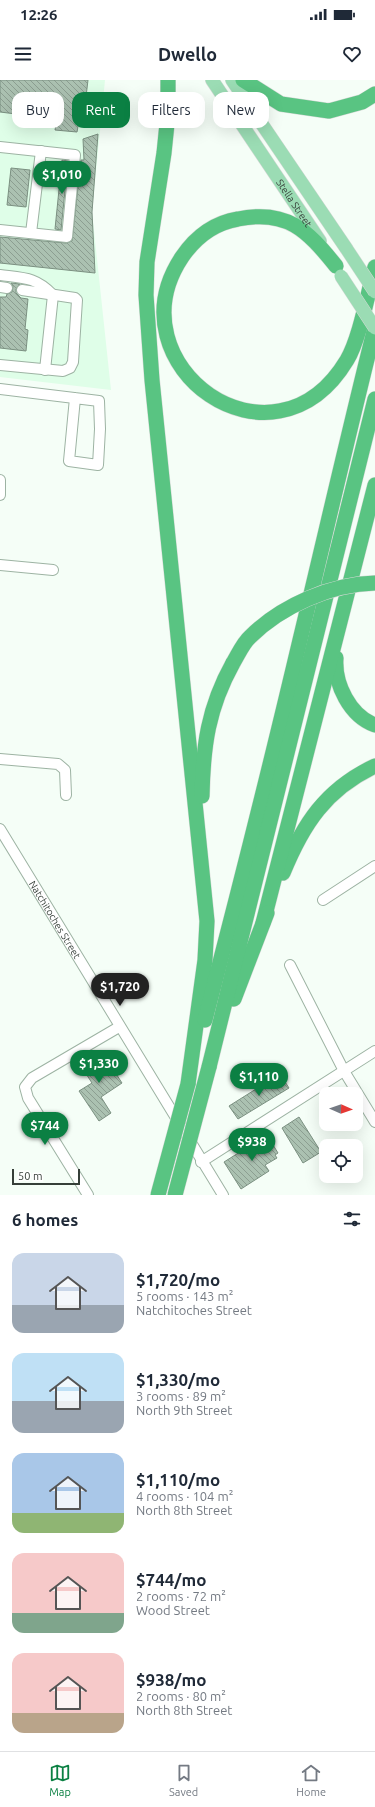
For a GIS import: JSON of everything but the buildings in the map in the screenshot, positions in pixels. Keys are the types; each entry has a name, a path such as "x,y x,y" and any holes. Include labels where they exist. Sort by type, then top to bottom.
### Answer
{"highway":[{"path":"168,80 167,122 148,255 146,294 152,380 207,921"},
{"path":"243,80 281,104 329,111 362,102 375,94"},
{"path":"339,271 319,244 302,229 291,222 274,216 248,216 228,220 211,229 197,239 186,251 176,266 168,284 164,305 169,344 175,358 186,373 208,395 232,407 262,412 277,411 295,406 314,398 325,390 348,358 355,341 375,266"},
{"path":"158,1195 247,859 300,641 346,440 375,327"},
{"path":"175,1195 209,1067 375,399"},
{"path":"263,923 375,485"},
{"path":"188,1084 205,960 207,921 202,810 203,763 206,734 215,704 224,680 249,638 290,608 312,598 339,588 375,583"},
{"path":"344,610 337,648 338,679 350,705 370,723 375,725"},
{"path":"209,1067 263,923 303,829 325,800 343,783 375,766"}],"main road":[{"name":"Stella Street","path":"212,80 375,327"},
{"name":"Stella Street","path":"232,80 375,292"}],"street":[{"path":"0,147 75,155 67,237 0,230"},
{"path":"31,233 42,152"},
{"path":"0,275 31,279 42,284 52,295 44,370"},
{"path":"0,365 63,371 70,368 73,362 77,300 75,298 22,290"},
{"path":"0,389 75,398 99,401 100,429 98,465 69,461 75,398"},
{"path":"0,480 0,495"},
{"path":"0,565 53,570"},
{"path":"0,759 58,764 65,770 66,795"},
{"name":"Natchitoches Street","path":"0,829 201,1162 223,1195"},
{"path":"323,900 375,866"},
{"path":"290,965 344,1071 375,1122"},
{"path":"88,1195 28,1098 25,1087 32,1078 120,1027"},
{"path":"201,1162 375,1051"}],"shaded area":[{"path":"0,80 105,80 104,92 72,92 72,128 100,128 92,212 111,390 0,377"}]}
